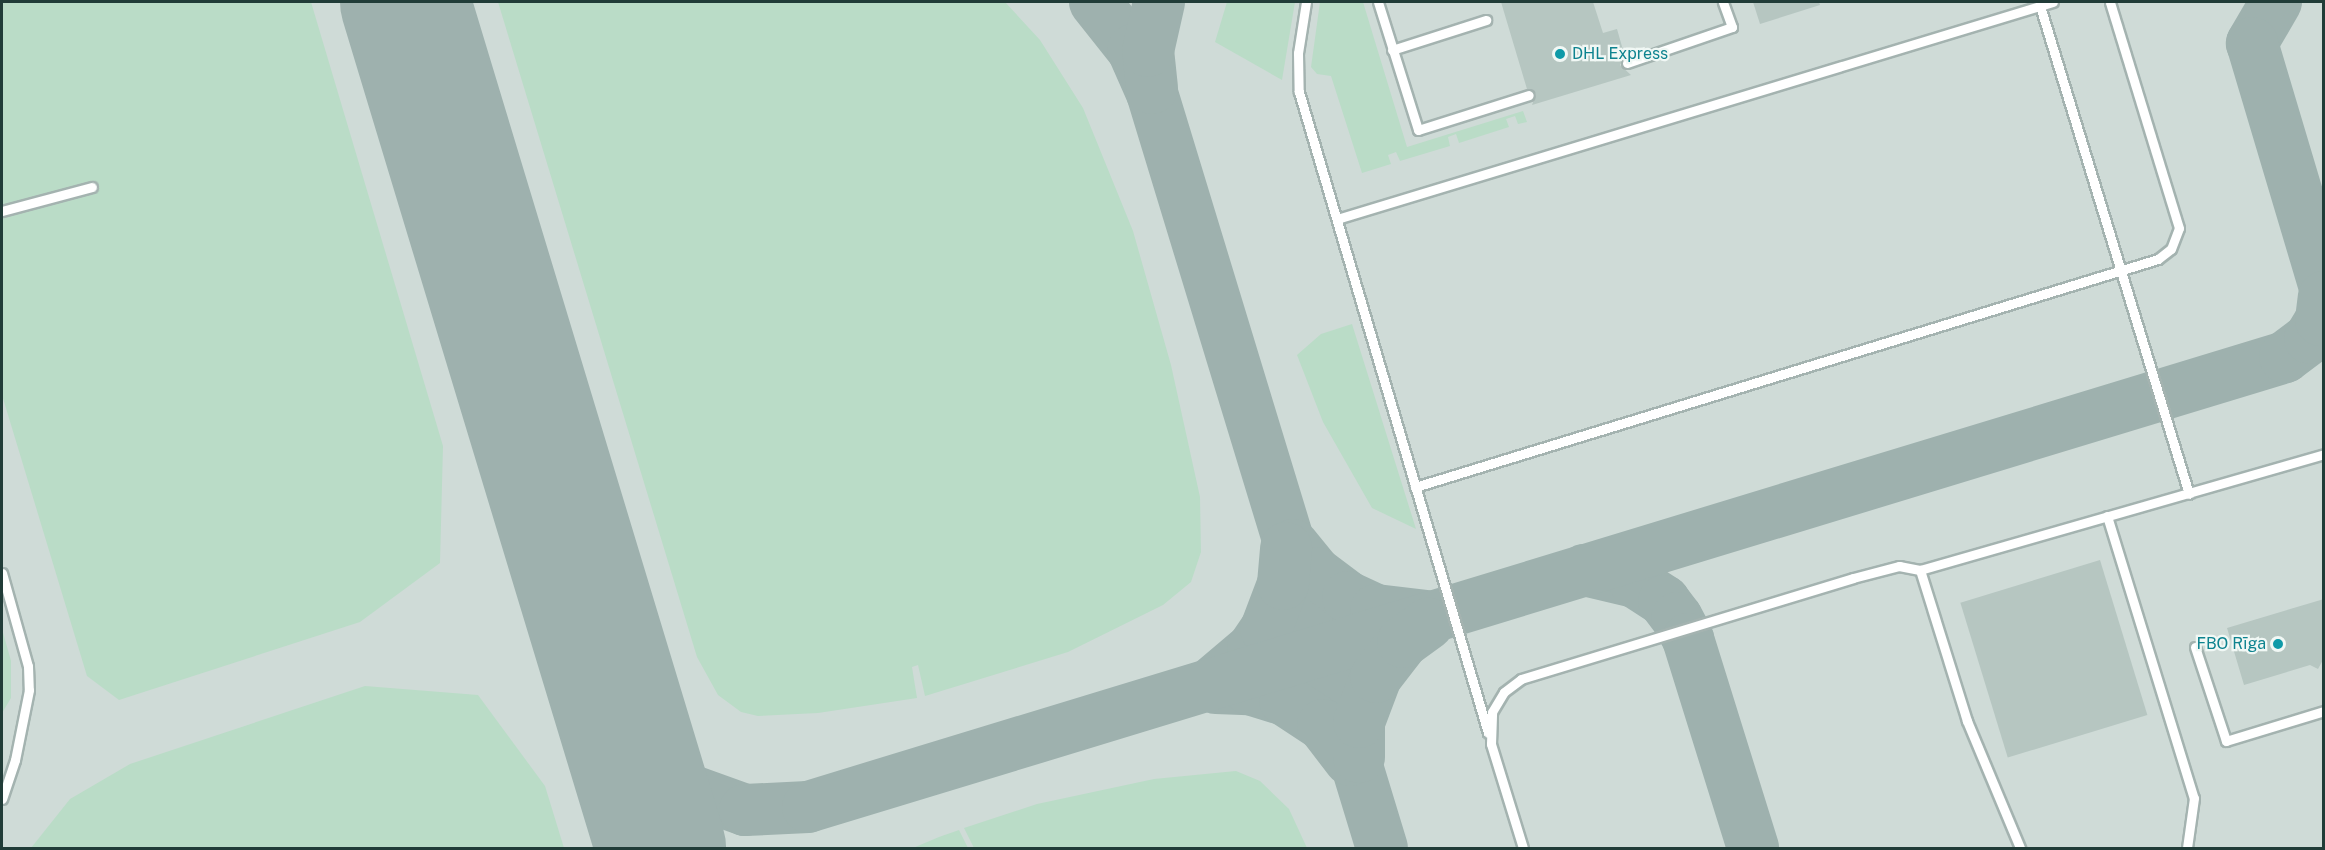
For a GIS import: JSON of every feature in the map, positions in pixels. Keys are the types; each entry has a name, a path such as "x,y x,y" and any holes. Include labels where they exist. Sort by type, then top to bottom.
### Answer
{"lane":[{"path":"1306,2 1298,53 1299,92 1523,849"},
{"path":"1378,2 1418,130 1529,95"},
{"path":"1627,63 1732,27 1723,2"},
{"path":"1337,219 2053,2"},
{"path":"1415,487 2158,259 2171,249 2179,228 2110,2"},
{"path":"2040,6 2189,494"},
{"path":"1392,50 1486,20"},
{"path":"2,211 92,187"},
{"path":"1491,744 1492,712 1504,692 1521,679 1872,573 1899,566 1920,570 2324,454"},
{"path":"2107,516 2194,798 2187,849"},
{"path":"1920,570 1967,721 2020,849"},
{"path":"2,573 28,666 29,690 15,760 2,799"},
{"path":"2195,647 2226,741 2324,711"}],"shaded area":[{"path":"2,2 2323,2 2323,848 2,848"}],"green space":[{"path":"2,2 311,2 443,446 440,563 360,622 119,700 87,676 2,395"},
{"path":"498,2 1005,2 1040,40 1083,108 1133,231 1171,365 1200,497 1201,552 1191,582 1163,605 1068,652 925,696 918,665 912,667 917,698 818,713 758,716 741,712 718,695 697,657"},
{"path":"1227,2 1295,2 1282,80 1215,42"},
{"path":"1320,2 1363,2 1407,147 1523,111 1527,122 1518,124 1515,116 1506,119 1509,127 1459,143 1456,134 1448,137 1450,146 1400,161 1396,152 1388,155 1391,164 1362,173 1331,76 1317,74 1311,67"},
{"path":"1352,324 1416,529 1372,508 1323,422 1297,355 1321,334"},
{"path":"2,629 11,661 11,698 2,713"},
{"path":"365,686 478,695 545,786 564,848 31,848 70,799 130,764"},
{"path":"1236,771 1260,781 1289,809 1307,848 974,848 964,828 1037,804 1154,779"},
{"path":"959,830 968,848 913,848 939,837"}],"building":[{"name":"DHL Express","path":"1501,2 1593,2 1603,33 1617,29 1625,57 1620,65 1631,75 1532,105 1536,94 1527,89"},
{"path":"1753,2 1819,2 1820,5 1760,24"},
{"path":"2100,560 2147,715 2008,758 1960,603"},
{"name":"FBO Rīga","path":"2324,599 2324,658 2318,669 2310,665 2244,685 2227,628"}],"taxiway":[{"path":"1095,2 1133,50 1152,93 1382,848"},
{"path":"1152,88 1148,51 1159,2"},
{"path":"2276,2 2252,43 2324,285"},
{"path":"615,698 643,749 684,788 745,810 808,807 2285,357 2310,338 2321,320 2324,297"},
{"path":"1293,545 1316,573 1348,597 1376,610 1427,616"},
{"path":"1214,681 1253,648 1266,629 1283,584 1286,548"},
{"path":"1584,570 1635,582 1664,601 1677,618 1688,639 1753,848"},
{"path":"1359,757 1359,722 1376,677 1403,642 1428,624"},
{"path":"1216,688 1249,689 1285,700 1323,725 1350,760"}],"runway":[{"path":"405,2 661,848"}],"place":[{"name":"DHL Express","path":"1560,54"},
{"name":"FBO Rīga","path":"2278,644"}]}
